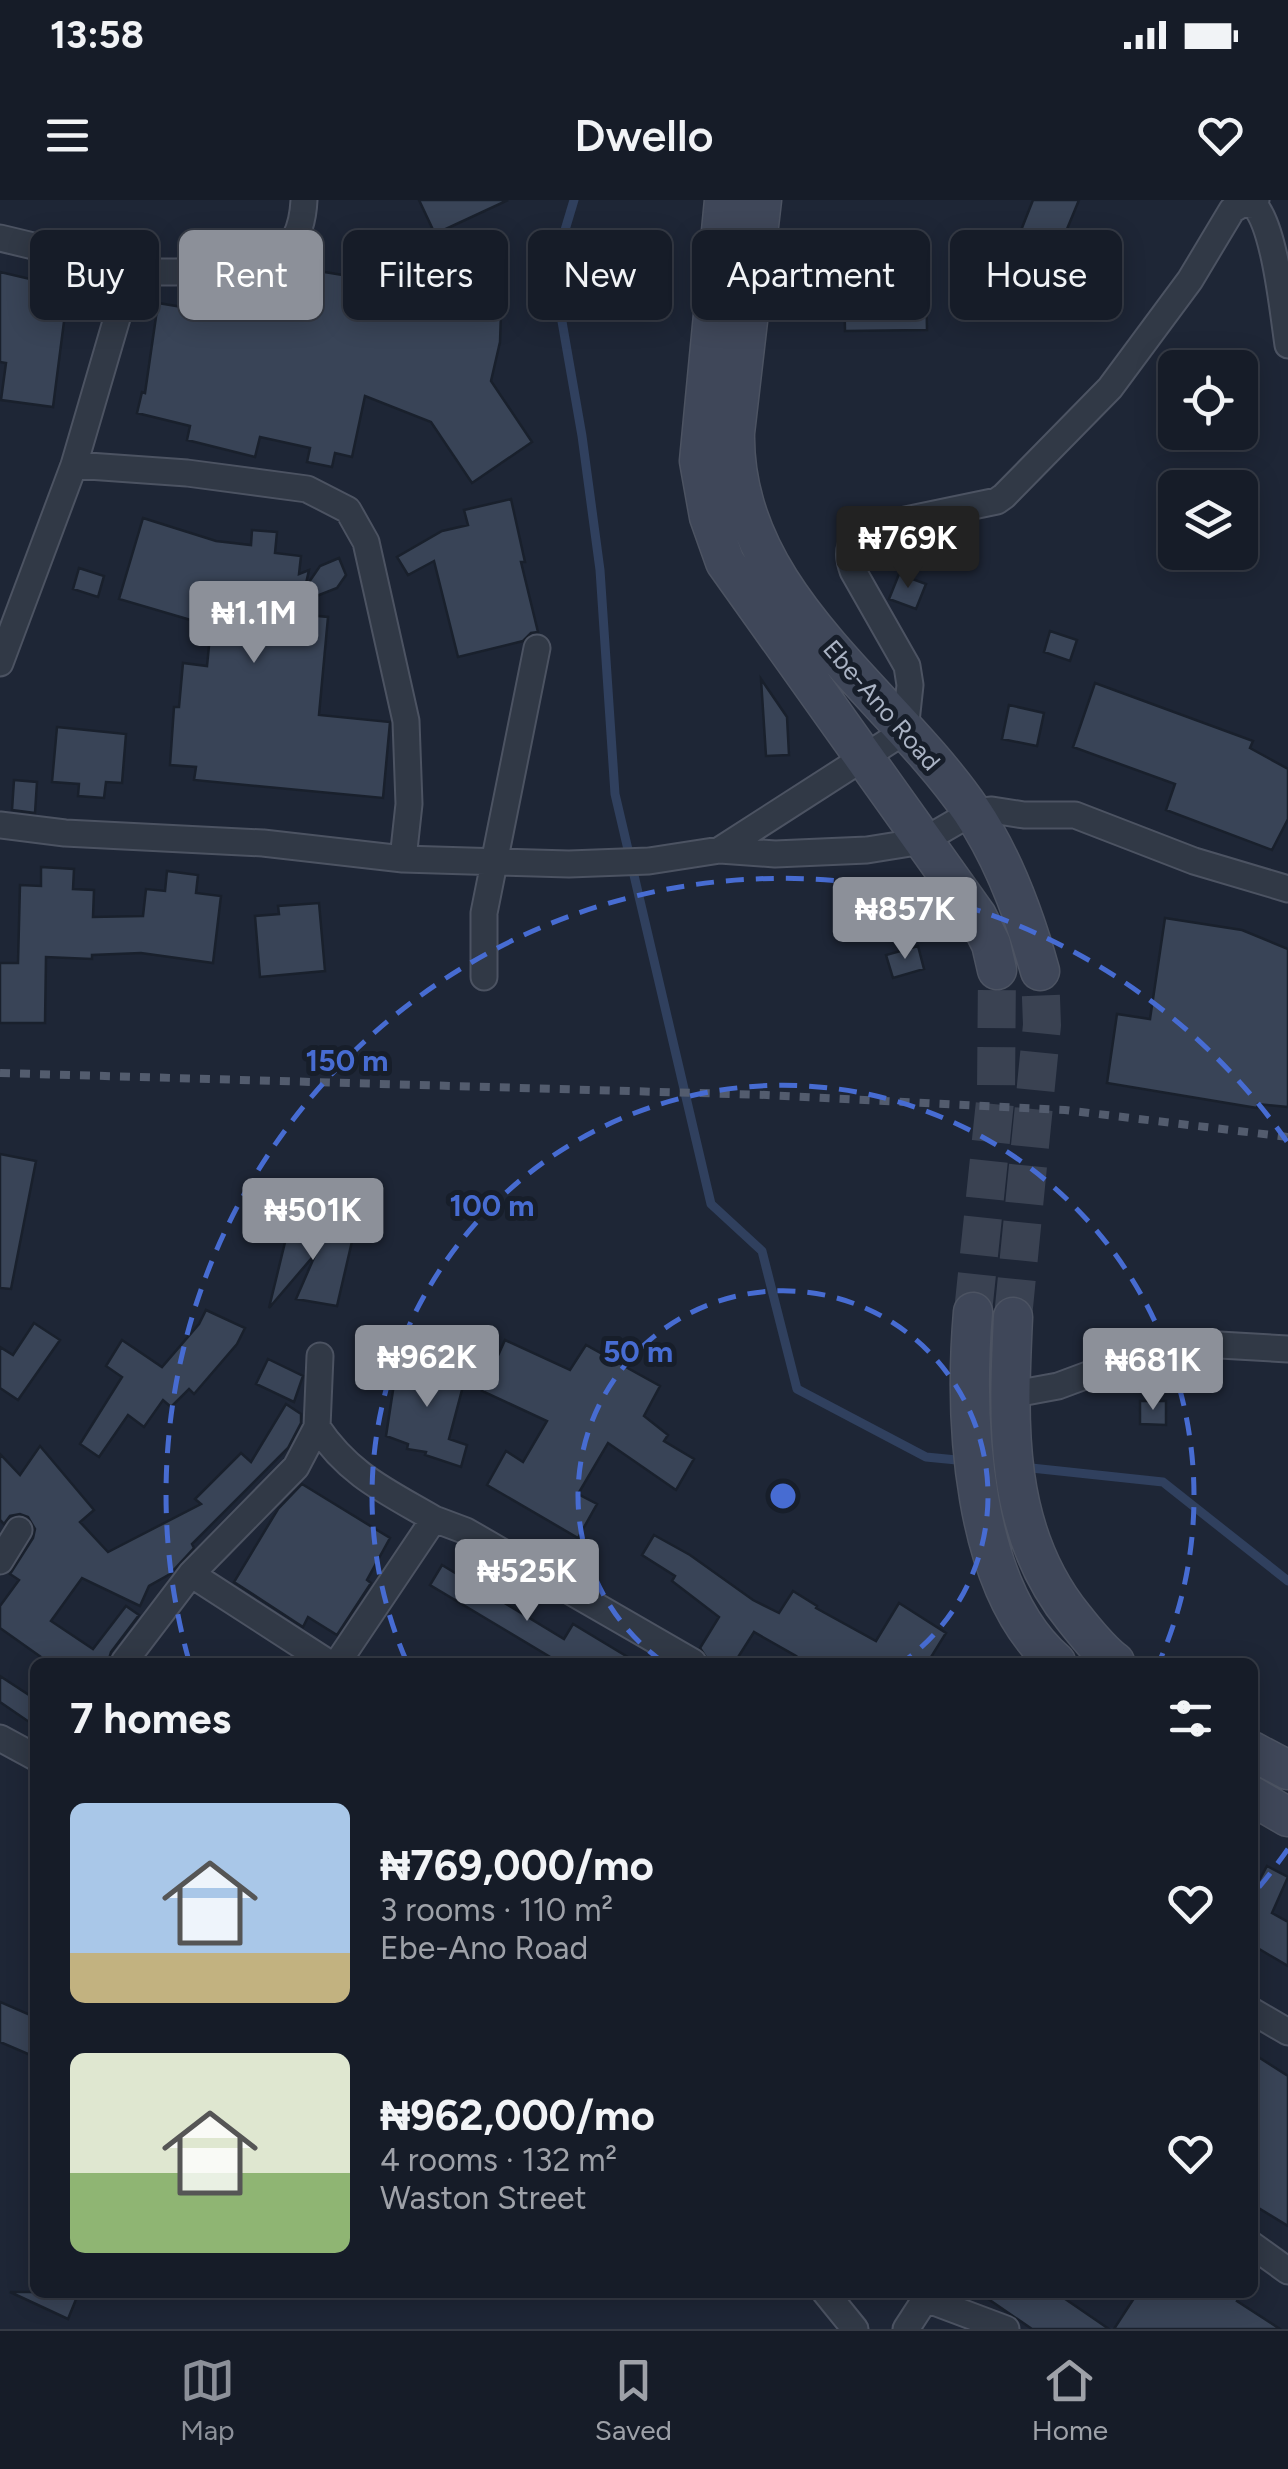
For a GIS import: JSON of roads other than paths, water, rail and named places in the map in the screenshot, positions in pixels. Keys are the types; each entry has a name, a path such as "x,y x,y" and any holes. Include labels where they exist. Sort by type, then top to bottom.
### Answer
{"main road":[{"name":"Ebe-Ano Road","path":"724,200 699,461 709,517 725,562 977,916 991,944 997,970"},
{"name":"Ebe-Ano Road","path":"762,200 735,433 738,489 746,513 792,600 973,812 1006,878 1040,971"},
{"path":"973,1312 969,1360 974,1455 1003,1589 1019,1620 1051,1658"},
{"path":"1013,1317 1009,1396 1014,1467 1024,1528 1044,1576 1109,1658"},
{"path":"1258,1754 1288,1770"},
{"path":"1258,1799 1288,1816"}],"street":[{"path":"159,271 249,268 279,258 302,230 304,200"},
{"path":"720,850 905,730 910,705 907,666 853,571 848,558 856,536 867,528 997,501 1004,496 1110,388 1190,280 1232,210 1242,204 1255,202 1262,218 1288,344"},
{"path":"0,238 30,245"},
{"path":"0,663 74,465 117,320"},
{"path":"74,465 186,473 306,489 348,510 366,542 406,720 409,804 402,859"},
{"path":"484,977 484,913 537,648"},
{"path":"0,825 65,834 263,844 402,859 569,864 649,861 720,850 775,854 867,850 923,840 973,812 992,810 1024,815 1075,815 1194,861 1288,889"},
{"path":"1009,1396 1058,1386 1128,1360 1202,1344 1288,1349"},
{"path":"127,1658 191,1574 296,1467 317,1427 320,1356"},
{"path":"317,1427 338,1458 351,1468 434,1519 466,1531 686,1658"},
{"path":"341,1658 434,1519"},
{"path":"0,1561 18,1530"},
{"path":"191,1574 321,1658"},
{"path":"0,1738 30,1754"},
{"path":"1258,2014 1288,2032"},
{"path":"1258,2249 1288,2271"},
{"path":"830,2298 854,2329"},
{"path":"906,2329 927,2298"},
{"path":"933,2298 1006,2329"}],"waterway":[{"path":"574,200 553,270 600,570 615,794 711,1204 762,1251 797,1389 926,1457 967,1461"},
{"path":"1022,1467 1163,1482 1288,1581"}],"tunnel":[{"path":"973,1312 996,1092 997,970"},
{"path":"1013,1317 1042,1025 1040,971"}],"railway":[{"path":"0,1073 767,1095 1065,1110 1288,1137"}]}
